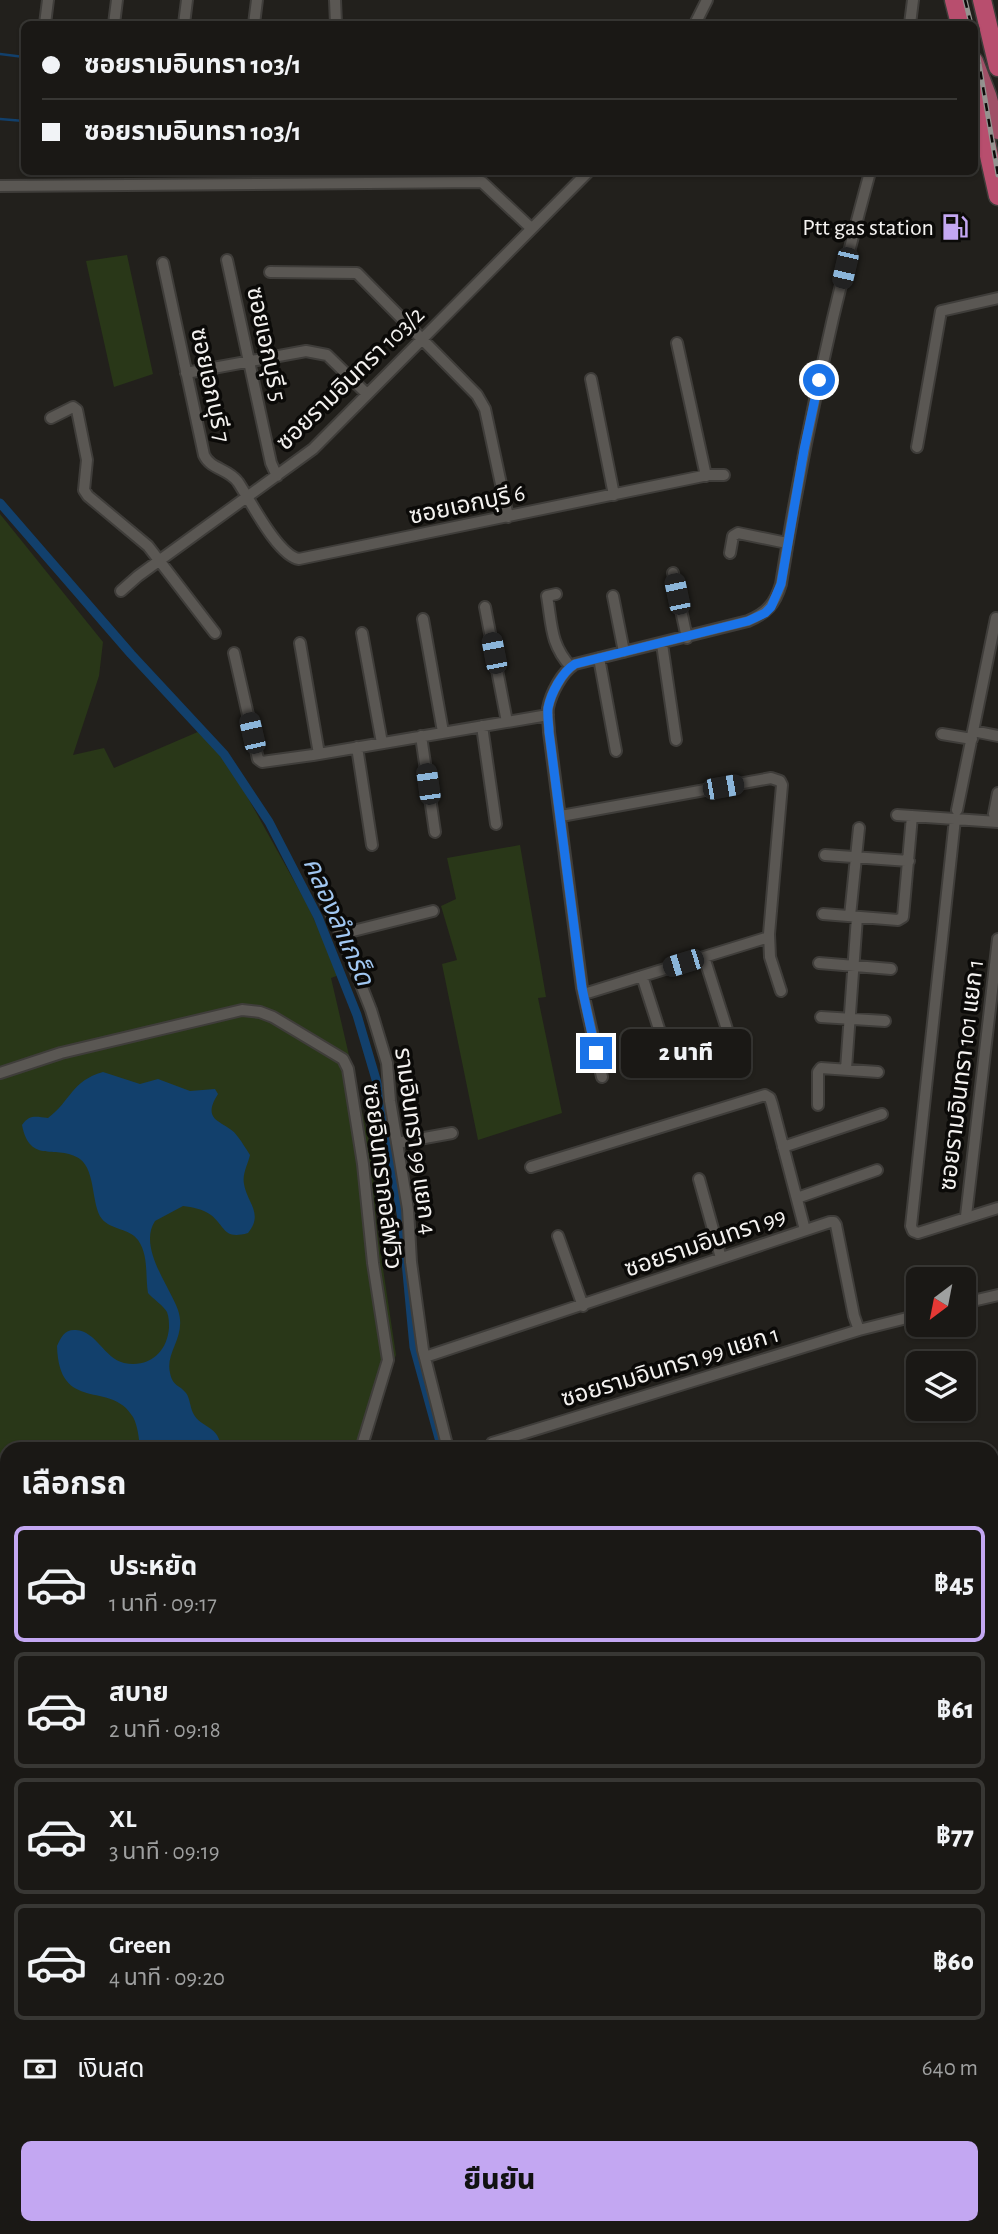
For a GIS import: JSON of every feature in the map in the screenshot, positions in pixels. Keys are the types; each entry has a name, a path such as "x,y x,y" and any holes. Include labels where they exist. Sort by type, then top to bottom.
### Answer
{"highway":[{"path":"954,0 959,21"},
{"path":"982,0 998,67"},
{"path":"978,106 998,196"}],"main road":[{"path":"978,69 998,131"}],"street":[{"path":"46,21 48,0"},
{"path":"114,21 117,0"},
{"path":"184,21 187,0"},
{"path":"254,21 257,0"},
{"path":"335,0 336,21"},
{"path":"696,21 707,0"},
{"path":"910,21 914,0"},
{"path":"250,175 250,184"},
{"name":"ซอยรามอินทรา 103/2","path":"121,592 313,449 585,175"},
{"path":"602,1077 584,994 548,709 559,680 571,667 748,621 765,613 776,599 804,450 869,175"},
{"path":"0,186 250,184 350,177 482,182 531,228"},
{"name":"ซอยเอกบุรี 5","path":"228,260 271,463 277,476"},
{"name":"ซอยเอกบุรี 7","path":"163,263 206,459 214,467 231,474 247,498"},
{"path":"271,272 357,273 422,339 482,401 509,517"},
{"path":"917,447 941,311 998,298"},
{"path":"677,343 706,476"},
{"path":"186,373 306,351 323,353 367,394"},
{"path":"591,379 614,495"},
{"path":"51,418 73,407 77,410 87,460 84,490 161,560 215,632"},
{"name":"ซอยเอกบุรี 6","path":"247,498 285,551 293,558 299,559 706,476 724,475"},
{"path":"730,554 733,536 738,533 788,543"},
{"path":"673,573 687,638"},
{"path":"556,594 547,596 554,636 559,654 571,667"},
{"path":"613,596 624,652"},
{"path":"485,607 507,722"},
{"path":"996,618 993,651 956,815 911,1226 913,1231 918,1233 998,1208"},
{"path":"423,620 443,732"},
{"path":"362,633 382,743"},
{"path":"300,643 319,754"},
{"path":"662,644 676,740"},
{"path":"234,653 258,759 267,762 548,715"},
{"path":"599,658 616,751"},
{"path":"482,726 496,824"},
{"path":"942,734 998,736"},
{"path":"421,736 435,832"},
{"path":"357,747 372,845"},
{"path":"561,816 776,779 782,785 769,937 770,957 781,991"},
{"path":"897,815 996,818 998,793"},
{"path":"823,914 898,920 903,917 912,816"},
{"path":"846,1069 859,828"},
{"path":"825,855 909,861"},
{"name":"รามอินทรา 99 แยก 4","path":"324,899 341,934 383,1044 408,1209 416,1303 425,1357 446,1442"},
{"path":"341,934 433,911"},
{"path":"584,994 769,937"},
{"name":"ซอยรามอินทรา 101 แยก 1","path":"966,1216 998,939"},
{"path":"704,957 732,1045"},
{"path":"819,963 891,969"},
{"path":"642,976 669,1060"},
{"name":"ซอยอินทรากอล์ฟวิว","path":"0,1073 61,1053 242,1010 273,1017 343,1059 348,1069 359,1137 373,1263 388,1360 364,1442"},
{"path":"821,1017 885,1021"},
{"path":"818,1105 819,1070 878,1072"},
{"path":"531,1167 765,1095 772,1104 805,1230"},
{"path":"783,1147 882,1114"},
{"path":"397,1143 452,1133"},
{"path":"797,1198 877,1170"},
{"path":"699,1179 722,1258"},
{"name":"ซอยรามอินทรา 99","path":"425,1357 830,1222 836,1225 859,1329"},
{"path":"558,1236 583,1306"},
{"path":"976,1300 998,1295"},
{"path":"859,1329 906,1318"},
{"name":"ซอยรามอินทรา 99 แยก 1","path":"495,1442 859,1329"}],"green space":[{"path":"127,255 153,374 114,387 86,261"},
{"path":"0,514 103,642 99,676 73,755 104,748 114,768 200,731 223,757 308,906 339,975 331,978 371,1150 377,1229 396,1355 360,1442 0,1442"},
{"path":"520,845 546,997 538,998 562,1113 478,1140 442,964 457,960 441,906 456,899 447,858"}],"water":[{"path":"103,1072 140,1084 158,1079 190,1091 215,1089 218,1094 213,1104 213,1116 240,1139 250,1155 244,1180 255,1220 248,1233 229,1234 208,1213 183,1206 155,1221 151,1231 152,1254 180,1320 178,1336 170,1358 171,1378 187,1395 196,1418 214,1431 220,1442 139,1442 135,1421 124,1406 76,1389 67,1381 60,1367 57,1346 66,1332 83,1332 117,1360 133,1364 149,1360 161,1351 169,1328 167,1312 148,1293 145,1259 138,1240 102,1219 85,1164 71,1155 38,1150 26,1138 22,1125 31,1118 48,1118 78,1086"}],"waterway":[{"path":"0,54 21,57"},
{"path":"0,119 21,121"},
{"name":"คลองลำเกร็ด","path":"0,503 131,654 224,754 269,822 318,917 357,1015 380,1093 402,1219 414,1347 440,1442"}],"railway":[{"path":"965,0 970,21"},
{"path":"978,58 998,175"}],"place":[{"name":"Ptt gas station","path":"955,227"}],"route":[{"path":"596,1053 582,988 548,709 559,680 575,664 748,621 771,607 781,584 819,380"}]}
